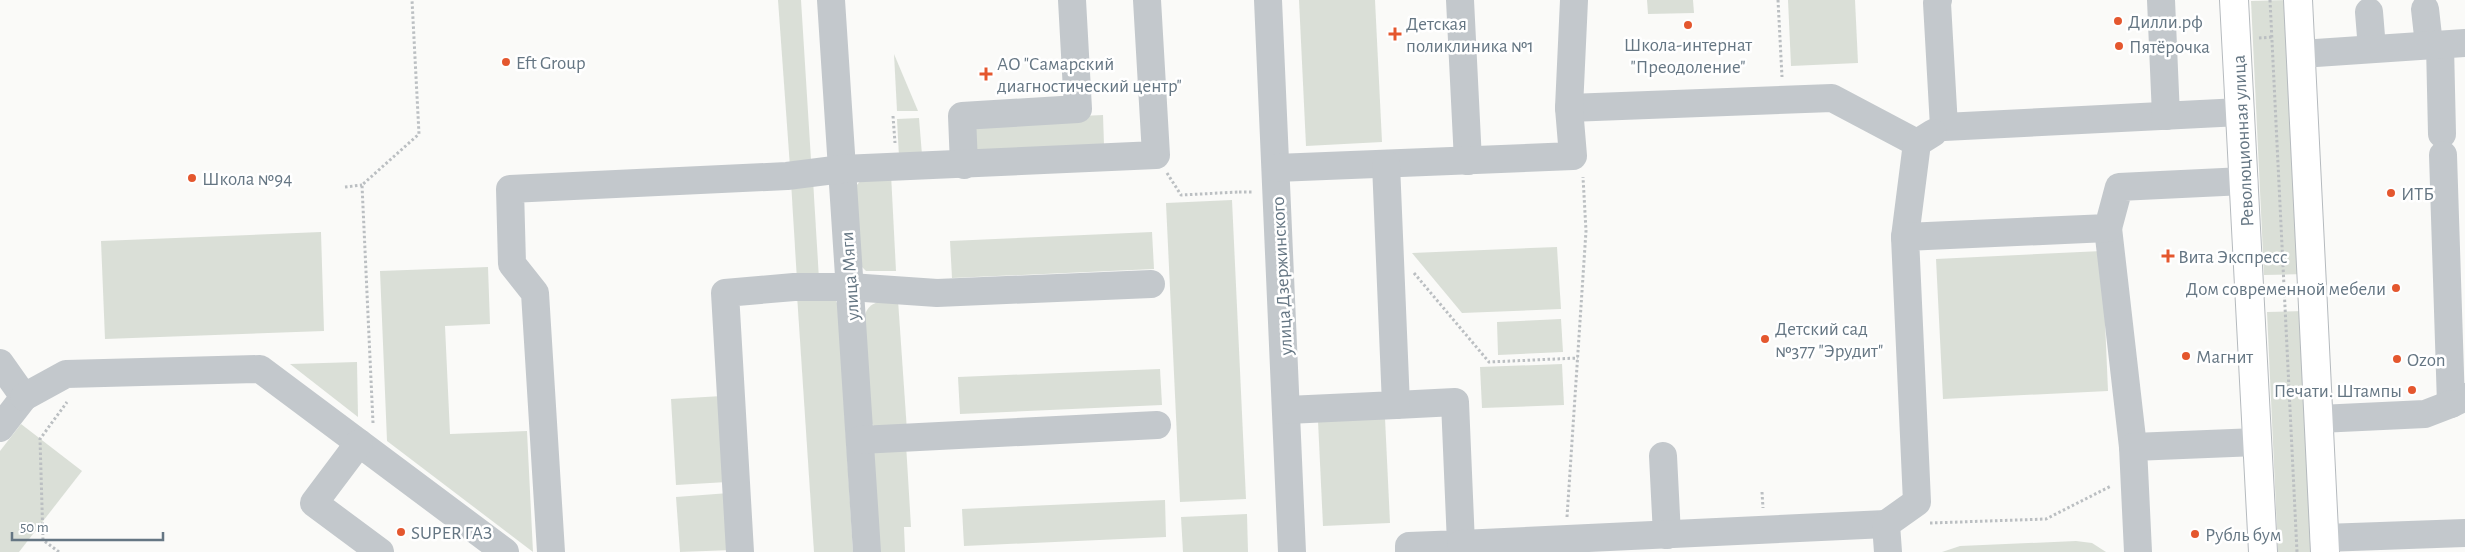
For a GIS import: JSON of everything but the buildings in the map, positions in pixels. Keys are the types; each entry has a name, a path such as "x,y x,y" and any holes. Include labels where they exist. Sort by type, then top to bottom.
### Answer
{"main road":[{"name":"Революционная улица","path":"2234,0 2263,552"},
{"path":"2298,0 2325,545"}],"street":[{"name":"улица Мяги","path":"831,0 867,552"},
{"path":"964,165 962,116 1078,110 1072,0"},
{"path":"551,552 535,294 512,264 510,189 787,176 842,170 1156,155 1147,0"},
{"name":"улица Дзержинского","path":"1268,0 1292,552"},
{"path":"1460,0 1468,161"},
{"path":"1276,168 1573,156 1570,108 1574,0"},
{"path":"1938,0 1944,127"},
{"path":"2160,0 2166,116"},
{"path":"2319,419 2425,414 2458,401 2455,191 2443,144 2444,44 2426,9"},
{"path":"2369,12 2372,50"},
{"path":"2301,54 2444,44"},
{"path":"1570,108 1832,98 1917,143"},
{"path":"1917,143 1944,127 2240,112"},
{"path":"1409,552 1409,546 1461,544 1517,547 1565,540 1886,524 1917,502 1906,237 1917,143"},
{"path":"1386,164 1396,405"},
{"path":"2138,552 2133,447 2108,228 2119,187 2244,181"},
{"path":"1906,237 2108,228"},
{"path":"740,552 725,293 794,287 850,287 937,293 1151,284"},
{"path":"0,362 24,397"},
{"path":"0,428 24,397 66,374 260,369 505,552"},
{"path":"1287,410 1455,402 1461,544"},
{"path":"860,440 1157,425"},
{"path":"2133,447 2257,442"},
{"path":"362,547 314,503 367,449"},
{"path":"1663,456 1667,535"},
{"path":"1886,524 1888,552"},
{"path":"2325,545 2465,533"}],"path":[{"path":"345,187 362,185 419,134 412,0"},
{"path":"1778,0 1783,100"},
{"path":"2270,0 2297,552"},
{"path":"893,116 895,146"},
{"path":"1156,155 1181,195 1252,192"},
{"path":"1565,540 1586,232 1583,178 1573,156"},
{"path":"362,185 367,449"},
{"path":"1389,244 1489,362 1578,358"},
{"path":"59,552 43,540 40,439 68,401 66,374"},
{"path":"1926,523 2046,519 2134,475"}],"shaded area":[{"path":"778,0 801,0 811,160 790,167"},
{"path":"1299,0 1375,0 1382,142 1306,146"},
{"path":"1647,0 1693,0 1694,13 1648,14"},
{"path":"1788,0 1855,0 1858,63 1791,66"},
{"path":"2292,0 2305,274 2264,275 2251,1"},
{"path":"894,54 918,111 897,111"},
{"path":"1103,115 1104,145 972,151 970,121"},
{"path":"919,118 922,155 899,157 897,119"},
{"path":"891,174 896,271 866,271 861,266 856,186 863,178"},
{"path":"813,180 819,279 797,280 791,182"},
{"path":"1232,200 1246,499 1180,502 1166,203"},
{"path":"321,232 324,331 105,339 101,241"},
{"path":"1152,232 1154,269 952,278 950,241"},
{"path":"1557,247 1561,309 1462,313 1412,253"},
{"path":"2102,251 2108,391 1943,399 1936,259"},
{"path":"488,267 490,324 445,326 450,434 527,431 533,552 387,441 380,271"},
{"path":"797,295 836,301 838,305 853,552 814,552"},
{"path":"886,300 898,300 907,431 876,428 870,422 863,322 870,306"},
{"path":"2305,311 2317,552 2278,552 2267,312"},
{"path":"1561,319 1563,352 1498,355 1497,322"},
{"path":"357,362 358,417 290,364"},
{"path":"1562,364 1564,405 1482,408 1480,367"},
{"path":"1160,369 1162,405 960,414 958,377"},
{"path":"722,396 727,482 676,485 671,399"},
{"path":"1385,418 1390,523 1323,526 1318,421"},
{"path":"21,424 82,471 19,552 0,552 0,451"},
{"path":"906,444 911,527 904,527 905,552 879,552 873,453"},
{"path":"729,493 732,550 680,552 676,497"},
{"path":"1165,500 1166,537 964,546 962,509"},
{"path":"1247,514 1248,552 1183,552 1181,517"},
{"path":"2076,541 2092,543 2106,552 1942,552 1960,546"}],"place":[{"name":"Дилли.рф","path":"2118,21"},
{"name":"Школа-интернат \"Преодоление\"","path":"1688,25"},
{"name":"Детская поликлиника №1","path":"1395,34"},
{"name":"Пятёрочка","path":"2119,46"},
{"name":"Eft Group","path":"506,62"},
{"name":"АО \"Самарский диагностический центр\"","path":"986,74"},
{"name":"Школа №94","path":"192,178"},
{"name":"ИТБ","path":"2391,193"},
{"name":"Вита Экспресс","path":"2168,256"},
{"name":"Дом современной мебели","path":"2396,288"},
{"name":"Детский сад №377 \"Эрудит\"","path":"1765,339"},
{"name":"Магнит","path":"2186,356"},
{"name":"Ozon","path":"2397,359"},
{"name":"Печати. Штампы","path":"2412,390"},
{"name":"SUPER ГАЗ","path":"401,532"},
{"name":"Рубль бум","path":"2195,534"}]}
